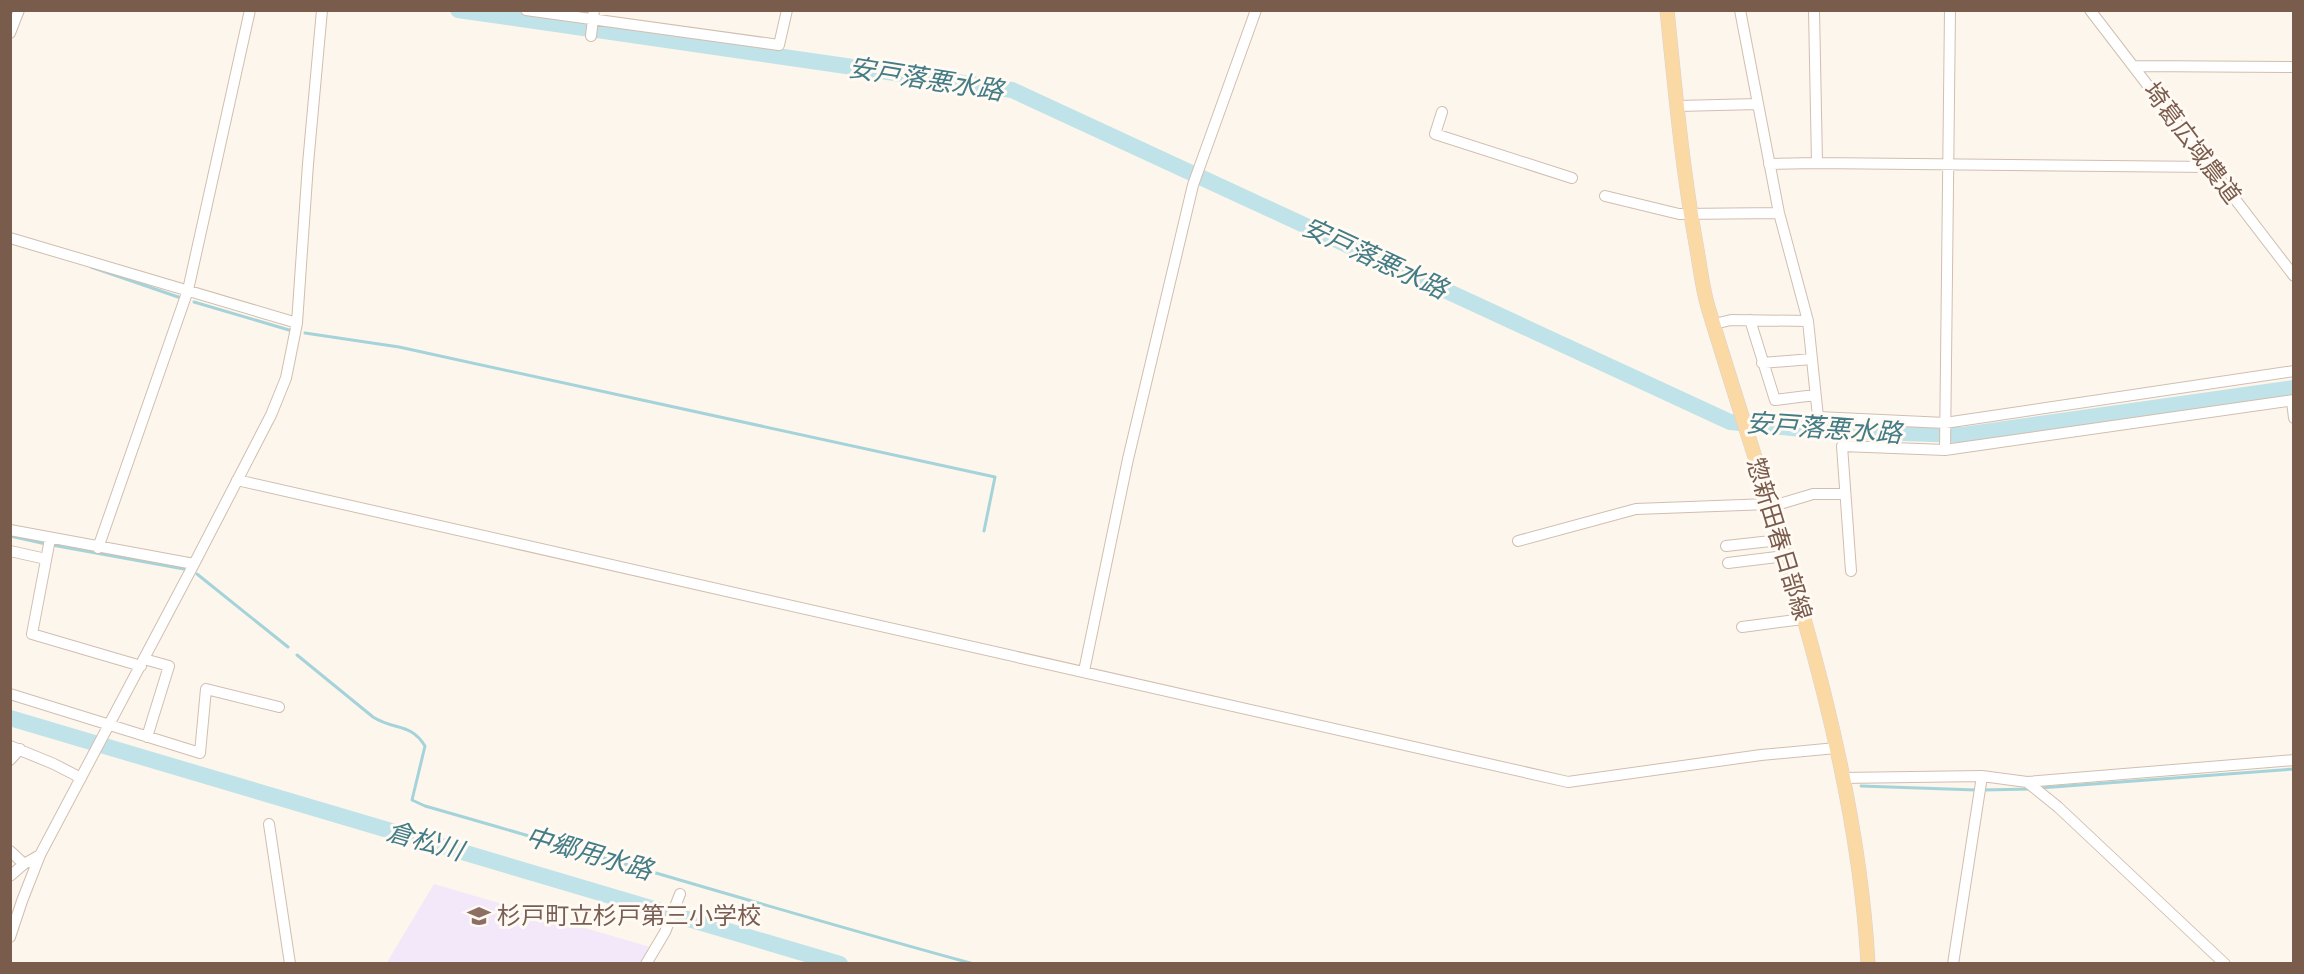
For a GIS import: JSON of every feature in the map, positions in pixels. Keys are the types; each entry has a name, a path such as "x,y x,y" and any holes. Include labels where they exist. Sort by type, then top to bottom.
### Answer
{"main road":[{"name":"惣新田春日部線","path":"1667,10 1691,213 1708,306 1785,556 1836,748 1861,876 1868,963"}],"street":[{"path":"10,33 19,10"},
{"path":"98,548 188,290 250,10"},
{"path":"10,937 40,855 271,415 286,378 297,323 322,10"},
{"path":"526,10 594,17 779,45 787,10"},
{"path":"1084,671 1128,459 1193,185 1256,10"},
{"path":"1740,10 1779,213 1808,321 1818,417 1945,423 2294,371"},
{"path":"1814,10 1817,163"},
{"path":"1945,450 1950,10"},
{"name":"埼葛広域農道","path":"2090,10 2294,276"},
{"path":"591,36 594,17"},
{"path":"2134,66 2294,67"},
{"path":"1678,106 1758,104"},
{"path":"1442,112 1436,134 1572,178"},
{"path":"1769,164 2210,167"},
{"path":"1605,196 1679,213 1779,213"},
{"path":"10,238 297,323"},
{"path":"1714,324 1731,320 1808,321"},
{"path":"1750,320 1775,400 1815,395"},
{"path":"1762,363 1812,359"},
{"path":"1851,571 1842,446 1945,450 2293,401 2294,418"},
{"path":"237,480 1568,782 1761,755 1836,748"},
{"path":"1518,541 1636,509 1770,505 1813,494 1845,495"},
{"path":"10,530 194,564"},
{"path":"50,539 32,634 142,663 169,666 147,737"},
{"path":"1726,546 1780,540"},
{"path":"10,551 46,559"},
{"path":"1728,563 1785,556"},
{"path":"1742,627 1803,619"},
{"path":"10,694 200,753 206,689 279,707"},
{"path":"10,760 15,748 81,777"},
{"path":"1842,778 1982,776 2027,782 2294,760"},
{"path":"1953,963 1982,776"},
{"path":"2027,782 2058,807 2225,963"},
{"path":"269,824 290,963"},
{"path":"10,851 24,864"},
{"path":"10,876 24,864 40,855"},
{"path":"646,963 665,932 680,894"},
{"path":"10,897 22,901"}],"shaded area":[{"name":"杉戸町立杉戸第三小学校","path":"434,884 650,947 641,963 386,964"}],"waterway":[{"name":"安戸落悪水路","path":"458,10 1012,90 1730,422 1813,430 1963,435 2294,388"},
{"path":"91,267 181,298"},
{"path":"194,302 289,330"},
{"path":"305,333 399,347 995,477 984,531"},
{"name":"中郷用水路","path":"10,536 46,544"},
{"name":"中郷用水路","path":"52,545 184,569"},
{"name":"中郷用水路","path":"197,574 288,647"},
{"name":"中郷用水路","path":"297,655 373,717 408,730 419,738 425,746 412,800 425,806 974,964"},
{"name":"倉松川","path":"10,718 840,964"},
{"path":"2040,788 2294,769"},
{"path":"1861,786 1976,790"},
{"path":"1983,790 2030,789"}],"place":[{"name":"杉戸町立杉戸第三小学校","path":"479,916"}]}
